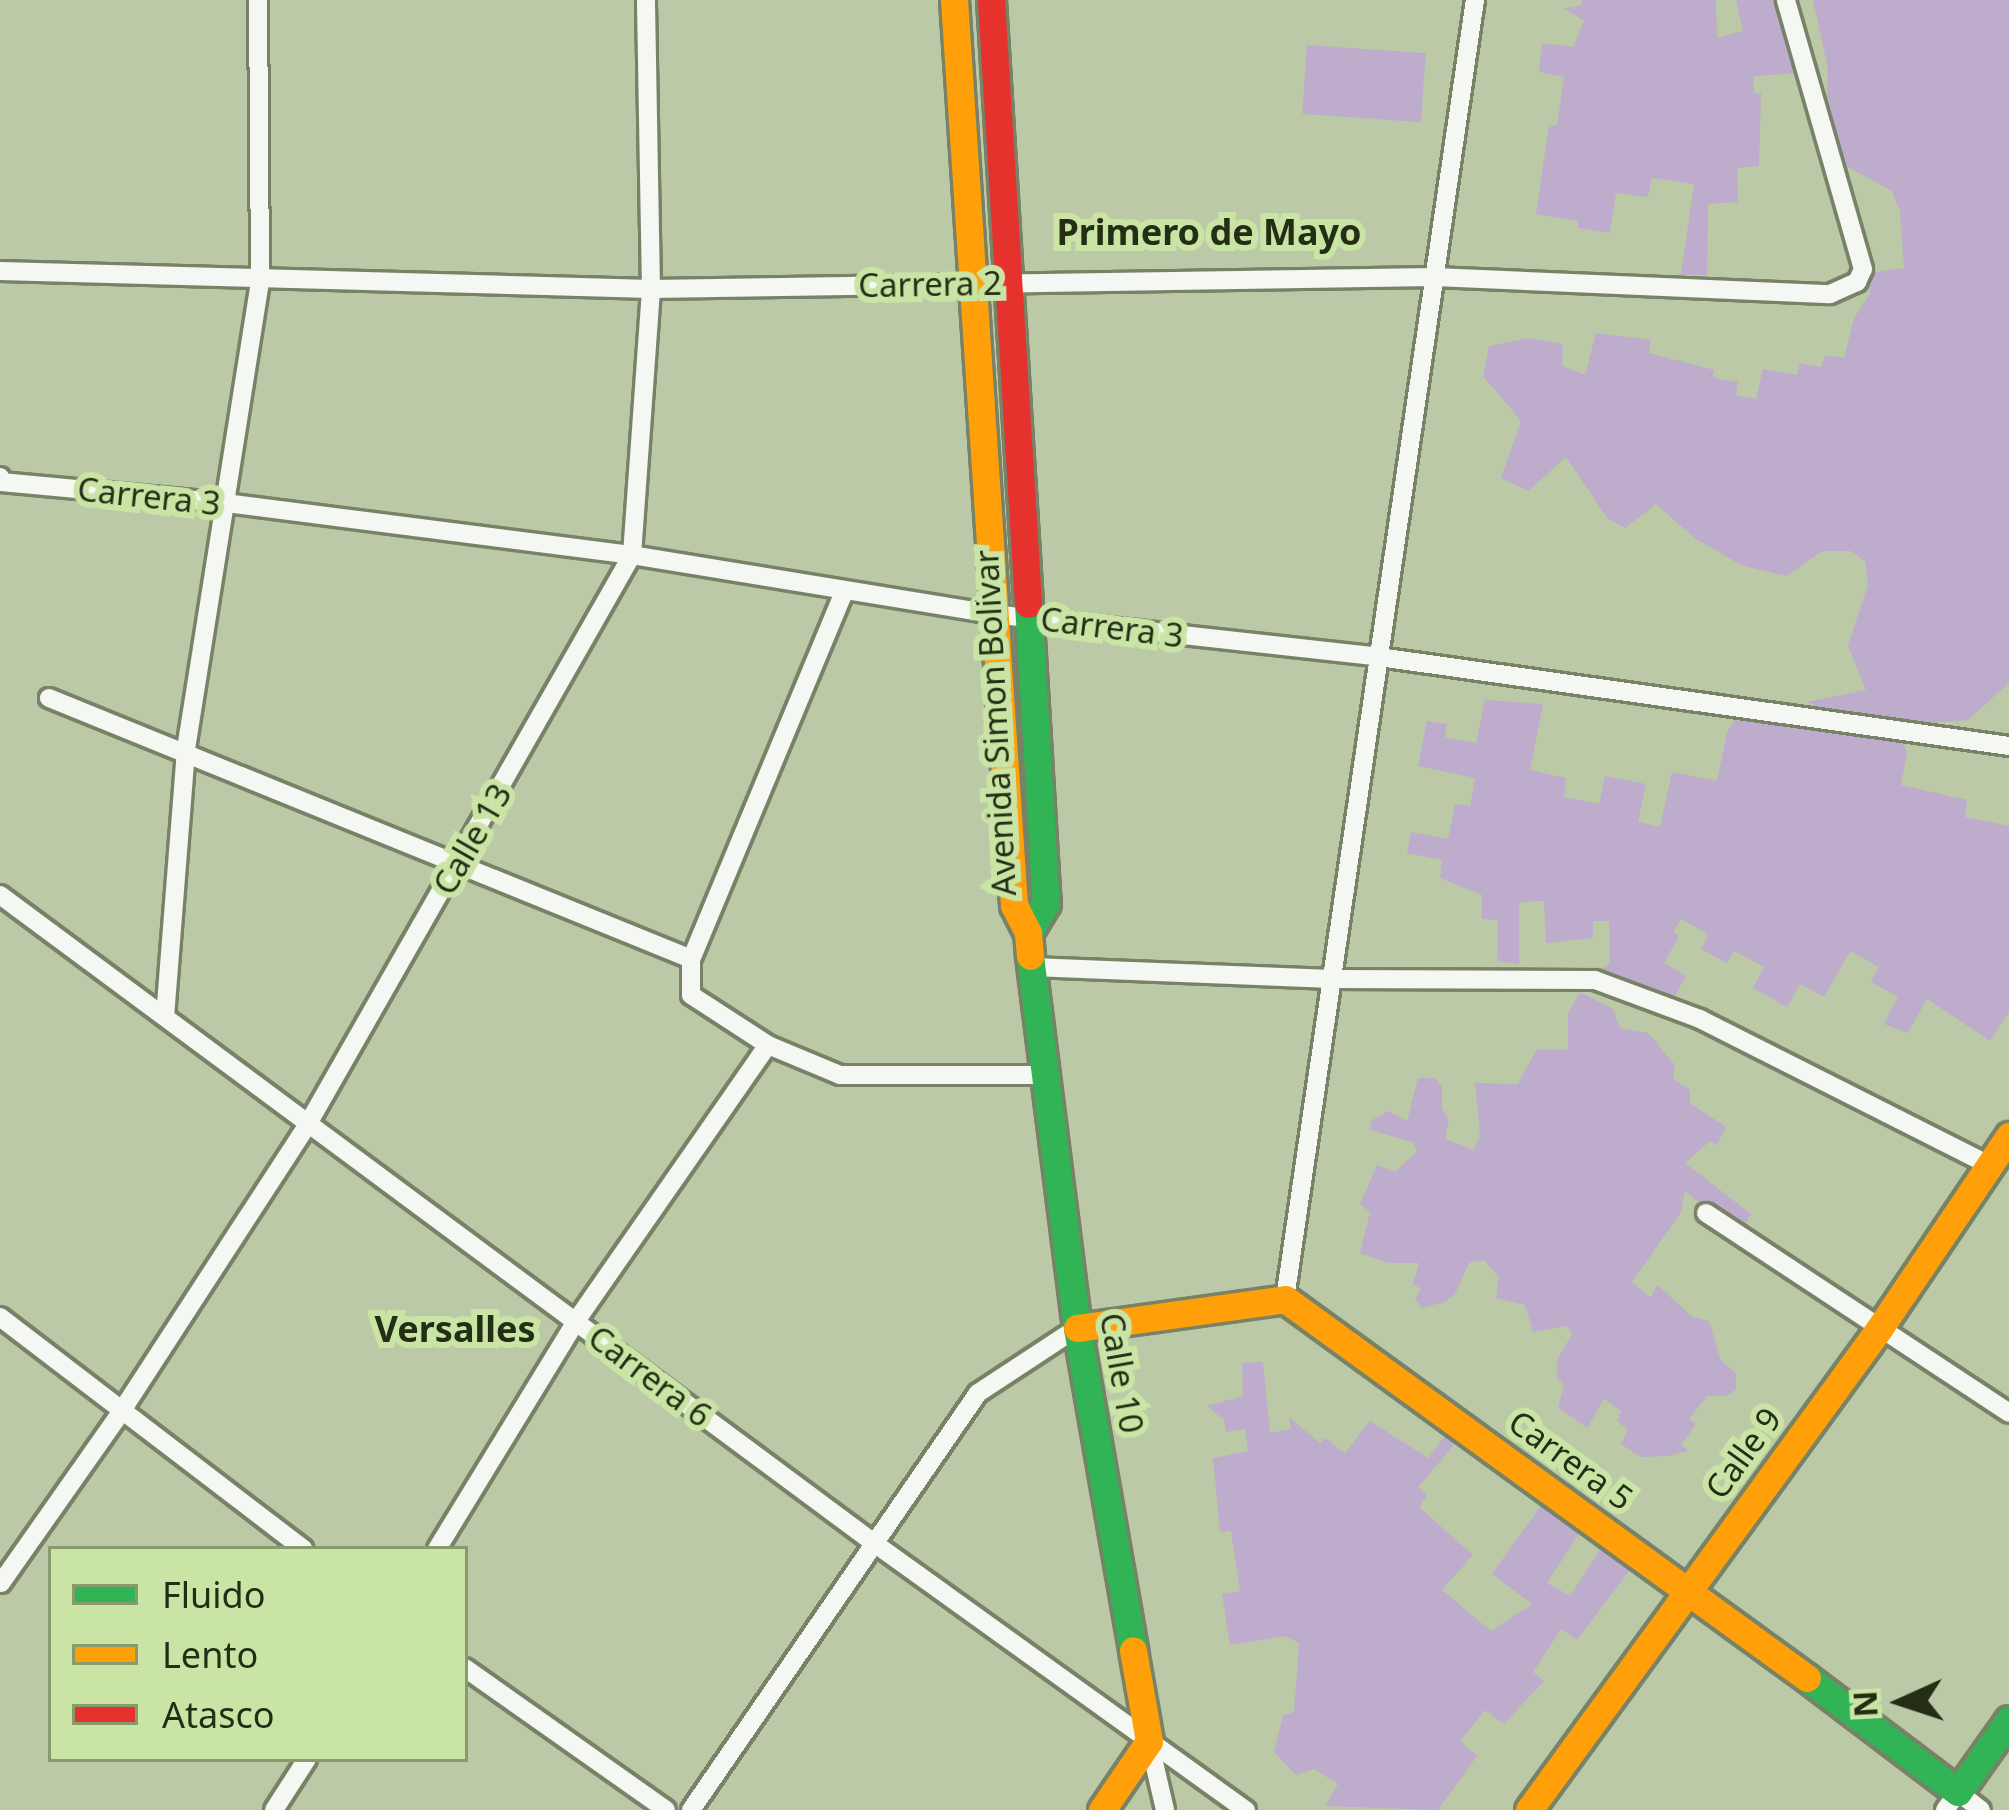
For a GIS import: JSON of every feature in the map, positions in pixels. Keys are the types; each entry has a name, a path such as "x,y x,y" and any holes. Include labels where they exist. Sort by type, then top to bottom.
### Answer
{"main road":[{"name":"Avenida Simon Bolivar","path":"953,0 1014,904 1028,933"},
{"name":"Avenida Simon Bolivar","path":"991,0 1046,903 1028,933"},
{"name":"Calle 10","path":"1028,933 1041,1075 1077,1328 1149,1741"},
{"name":"Calle 9","path":"1529,1810 1879,1329 2009,1136"},
{"path":"1077,1328 1285,1299"},
{"name":"Carrera 5","path":"1285,1299 1688,1588 1951,1801"},
{"path":"1951,1801 2009,1720"},
{"path":"1102,1810 1149,1741"}],"street":[{"path":"165,1017 186,749 260,280 258,0"},
{"name":"Calle 13","path":"1,1583 121,1412 308,1122 632,555 651,289 646,0"},
{"path":"1285,1299 1475,0"},
{"name":"Carrera 2","path":"0,271 651,289 1434,277 1830,294 1857,282 1863,269 1786,0"},
{"name":"Carrera 3","path":"1,480 226,503 632,555 992,614 1378,657 2009,746"},
{"path":"844,592 691,959 691,995 767,1045 840,1076 1041,1075"},
{"path":"49,698 186,749 691,959"},
{"name":"Carrera 6","path":"0,895 874,1543 1246,1810"},
{"path":"1032,967 1332,979 1595,980 1700,1019 1989,1165"},
{"path":"439,1546 576,1321 767,1045"},
{"path":"1706,1214 2009,1413"},
{"path":"0,1316 299,1546"},
{"path":"691,1810 978,1393 1077,1328"},
{"path":"468,1669 666,1810"},
{"path":"1149,1741 1165,1810"},
{"path":"274,1810 305,1762"},
{"name":"Carrera 5","path":"1951,1801 1981,1810"}],"shaded area":[{"path":"1582,0 1716,0 1717,38 1743,31 1736,0 1776,0 1800,73 1753,76 1754,93 1761,93 1759,166 1737,168 1738,202 1708,204 1707,275 1681,275 1694,184 1652,178 1648,197 1616,193 1610,233 1578,228 1578,221 1536,214 1549,125 1557,125 1564,77 1539,72 1542,43 1573,47 1584,21 1564,8 1581,6"},
{"path":"1813,0 2009,0 2009,683 1968,720 1904,725 1835,717 1807,702 1866,690 1848,646 1868,584 1865,561 1851,551 1822,551 1787,576 1743,566 1696,539 1656,504 1625,528 1607,518 1566,457 1528,491 1501,478 1521,421 1483,376 1489,346 1530,338 1563,344 1562,366 1585,375 1596,333 1651,340 1649,353 1714,370 1713,378 1738,382 1736,395 1756,399 1763,369 1797,375 1800,363 1821,367 1825,355 1844,358 1854,318 1870,294 1868,273 1904,268 1900,212 1892,191 1841,163 1826,110 1828,69"},
{"path":"1307,45 1426,53 1421,122 1302,114"},
{"path":"1485,700 1543,704 1530,770 1566,778 1564,797 1599,804 1605,776 1646,784 1638,822 1660,827 1672,772 1717,781 1727,732 1735,720 1902,741 1907,752 1901,785 1967,800 1965,817 2009,826 2009,1012 1990,1041 1927,999 1908,1033 1884,1024 1898,997 1871,982 1879,967 1850,951 1824,997 1800,984 1787,1007 1753,988 1764,967 1734,951 1727,963 1701,949 1708,934 1681,919 1673,932 1679,936 1664,963 1686,976 1673,999 1601,970 1610,962 1609,921 1593,921 1593,938 1546,943 1544,901 1519,902 1519,964 1497,961 1498,920 1482,919 1482,895 1440,878 1442,860 1407,853 1411,832 1448,839 1455,804 1470,806 1475,778 1418,766 1427,721 1447,724 1445,738 1476,743"},
{"path":"1580,992 1613,1009 1620,1028 1648,1033 1675,1065 1673,1079 1690,1090 1690,1103 1726,1127 1717,1145 1710,1141 1685,1163 1751,1214 1740,1235 1685,1191 1681,1212 1632,1282 1651,1298 1657,1285 1693,1317 1709,1321 1721,1361 1736,1373 1736,1389 1727,1396 1707,1396 1689,1419 1696,1424 1681,1445 1688,1451 1667,1456 1640,1457 1621,1444 1628,1430 1617,1421 1621,1411 1604,1399 1587,1428 1558,1407 1564,1385 1557,1378 1557,1360 1572,1334 1567,1326 1533,1332 1525,1305 1496,1298 1499,1277 1484,1260 1469,1263 1455,1294 1445,1302 1422,1308 1415,1299 1421,1289 1413,1284 1419,1263 1388,1263 1360,1253 1370,1212 1360,1204 1377,1165 1395,1172 1417,1151 1413,1142 1370,1130 1371,1121 1388,1111 1407,1121 1418,1078 1435,1078 1442,1087 1442,1108 1449,1120 1445,1139 1474,1150 1480,1135 1475,1083 1518,1084 1536,1050 1568,1050 1568,1013"},
{"path":"1263,1362 1270,1433 1291,1429 1289,1417 1320,1443 1325,1438 1345,1453 1370,1421 1428,1458 1449,1431 1460,1438 1418,1487 1427,1495 1419,1507 1473,1555 1442,1590 1491,1631 1532,1604 1492,1574 1545,1500 1582,1529 1547,1583 1570,1596 1603,1545 1649,1577 1648,1582 1630,1570 1577,1640 1561,1629 1533,1672 1544,1681 1504,1724 1485,1710 1460,1741 1477,1756 1438,1810 1325,1806 1338,1784 1314,1769 1296,1775 1274,1752 1283,1715 1294,1712 1299,1643 1285,1636 1230,1645 1222,1594 1240,1591 1231,1531 1220,1532 1213,1458 1248,1451 1245,1429 1226,1432 1224,1420 1207,1406 1243,1396 1242,1363"}],"traffic: fast":[{"path":"1028,604 1046,903 1028,933"},
{"path":"1030,956 1077,1328 1133,1650"},
{"path":"1807,1678 1958,1792 2009,1720"}],"traffic: slow":[{"path":"954,0 1014,905 1028,933 1030,956"},
{"path":"1529,1810 1879,1329 2009,1136"},
{"path":"1077,1328 1285,1299 1807,1678"},
{"path":"1102,1810 1149,1741 1133,1650"}],"traffic: jam":[{"path":"991,0 1028,604"}],"district":[{"name":"Primero de Mayo","path":"1209,232"},
{"name":"Versalles","path":"455,1329"}]}
